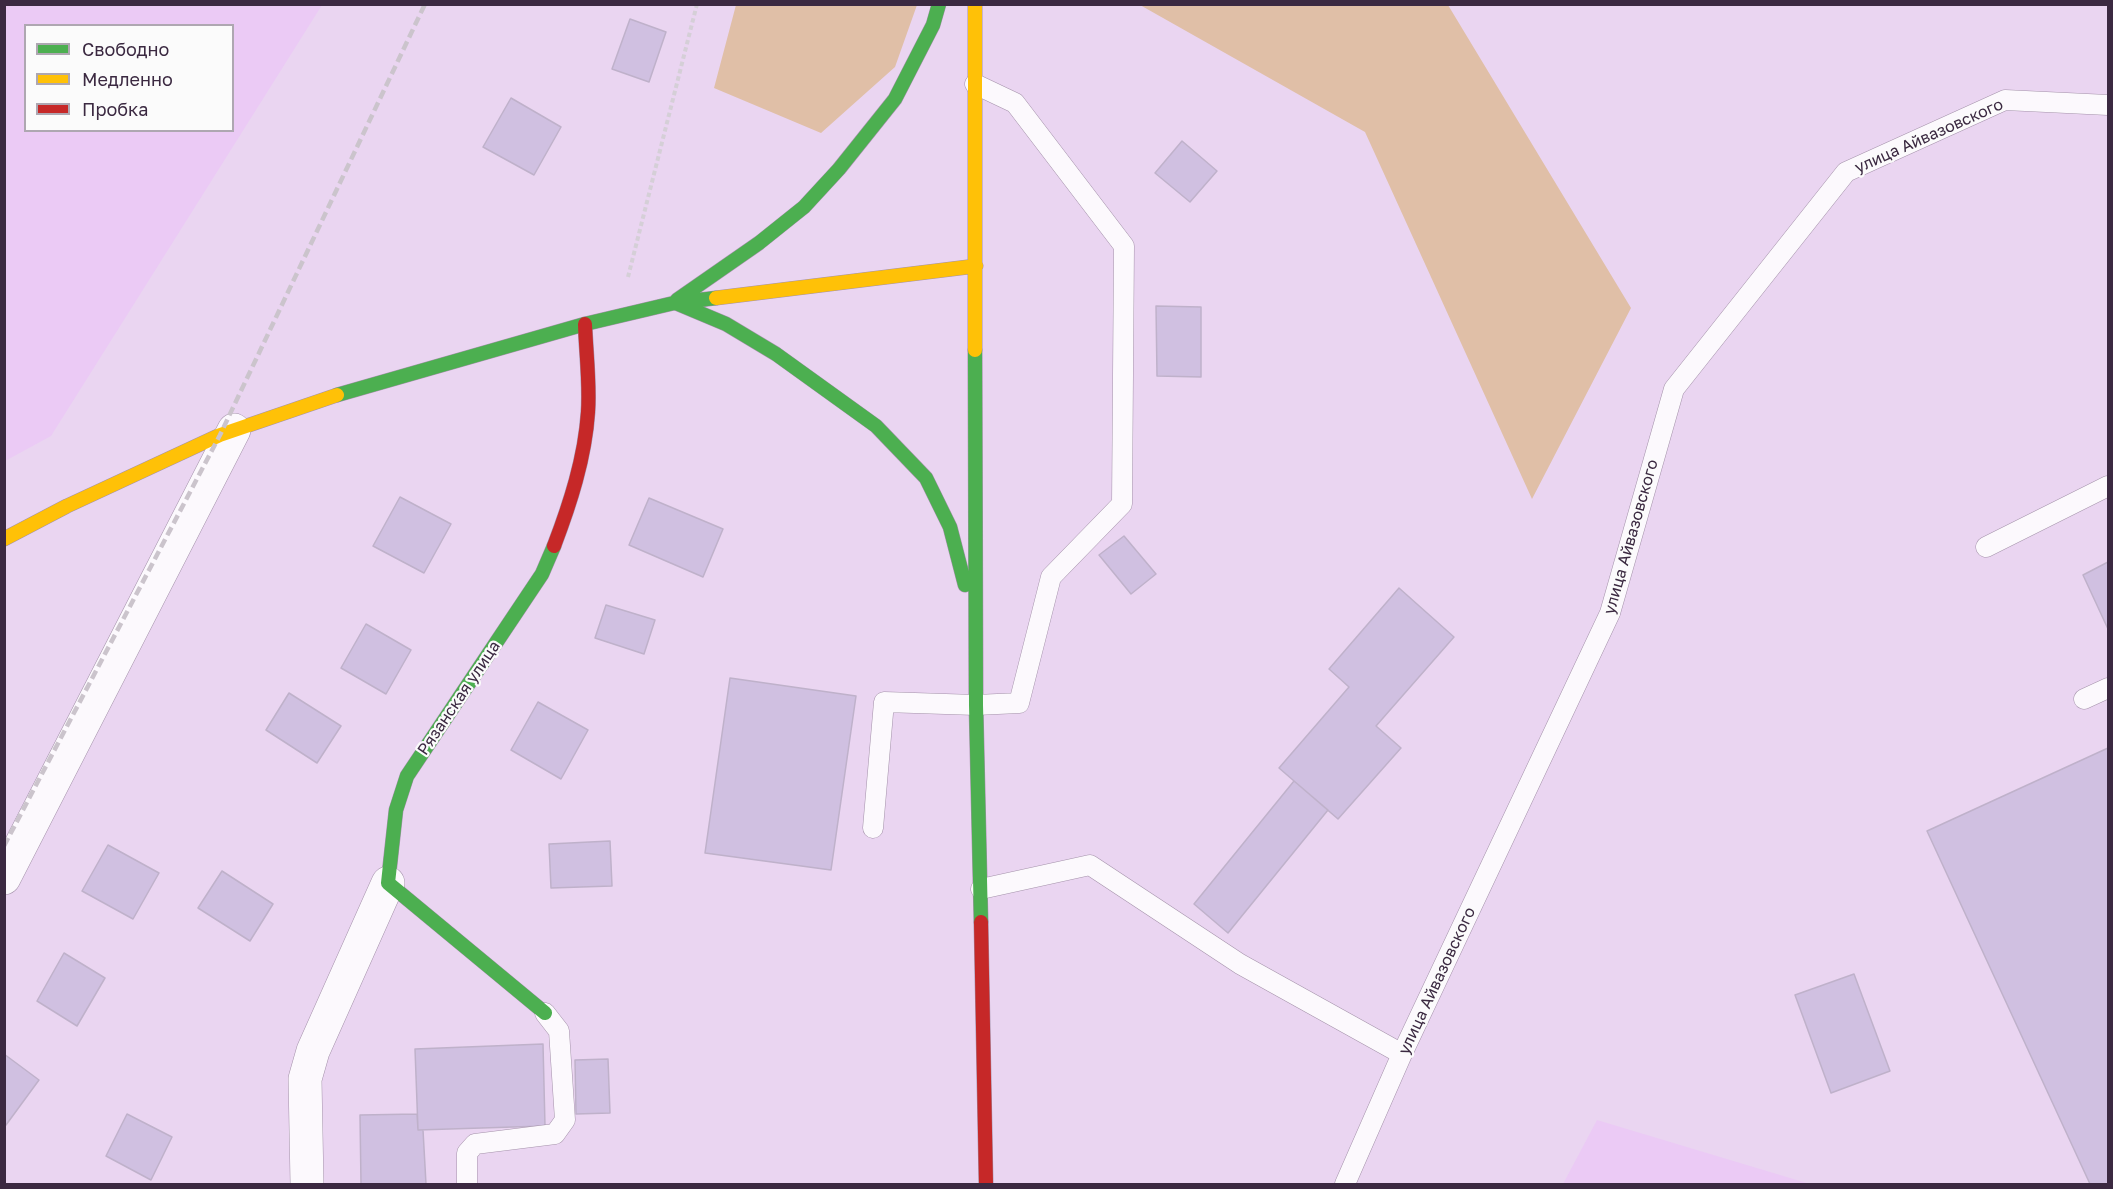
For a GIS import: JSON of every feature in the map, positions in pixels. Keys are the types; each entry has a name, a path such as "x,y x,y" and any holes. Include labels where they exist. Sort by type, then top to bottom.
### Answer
{"main road":[{"path":"674,303 759,243 804,207 839,169 895,99 933,25 939,4"},
{"path":"975,4 976,705 986,1185"},
{"path":"4,539 67,506 234,430 351,390 585,324 674,303 976,266"},
{"path":"674,303 726,324 776,354 876,426 926,478 950,527 977,629"},
{"name":"Рязанская улица","path":"388,883 396,810 407,776 542,574 557,541 578,466 587,419 585,324"},
{"path":"388,883 545,1013"}],"street":[{"path":"4,878 234,430"},
{"path":"307,1185 305,1079 312,1051 388,883"}],"lane":[{"path":"873,828 884,702 976,705 1019,703 1051,577 1122,504 1124,246 1015,103 975,84"},
{"name":"улица Айвазовского","path":"1345,1185 1402,1054 1610,613 1674,389 1846,172 2005,100 2109,105"},
{"path":"1986,547 2109,486"},
{"path":"2084,699 2109,688"},
{"path":"981,889 1090,865 1240,964 1402,1054"},
{"path":"467,1185 467,1153 475,1144 555,1134 565,1120 559,1031 545,1013"}],"path":[{"path":"627,281 697,4"}],"shaded area":[{"path":"5,4 322,5 51,436 5,461"},
{"path":"736,5 917,5 895,67 821,133 714,88"},
{"path":"1140,5 1448,5 1631,308 1532,499 1365,132"},
{"path":"1597,1120 1810,1184 1563,1184"}],"building":[{"path":"630,19 666,32 649,82 612,69"},
{"path":"511,98 561,127 534,175 483,147"},
{"path":"1182,141 1217,171 1190,202 1155,173"},
{"path":"1156,306 1201,307 1201,377 1157,376"},
{"path":"400,497 451,524 424,573 373,546"},
{"path":"649,498 723,529 703,577 629,545"},
{"path":"1124,536 1156,574 1131,594 1099,555"},
{"path":"2108,562 2108,629 2083,575"},
{"path":"1399,588 1454,637 1376,726 1401,748 1338,819 1279,768 1349,687 1329,669"},
{"path":"606,605 655,620 644,654 595,638"},
{"path":"366,624 411,650 386,694 341,668"},
{"path":"730,678 856,696 831,870 705,853"},
{"path":"289,693 341,726 317,763 266,730"},
{"path":"538,702 588,730 561,779 511,750"},
{"path":"2108,748 2108,1184 2090,1184 1927,831"},
{"path":"1294,781 1328,810 1228,933 1194,904"},
{"path":"610,841 612,886 551,888 549,844"},
{"path":"108,845 159,873 133,919 82,891"},
{"path":"222,871 273,904 250,941 198,908"},
{"path":"64,953 105,978 77,1026 37,1001"},
{"path":"1854,974 1890,1071 1831,1093 1795,995"},
{"path":"543,1044 545,1126 418,1130 415,1049"},
{"path":"4,1054 39,1080 6,1125 4,1124"},
{"path":"608,1059 610,1113 576,1114 575,1060"},
{"path":"127,1114 172,1137 151,1180 106,1156"},
{"path":"417,1114 418,1130 423,1130 426,1184 361,1184 360,1115"}],"railway":[{"path":"4,846 220,435 425,4"}],"traffic: fast":[{"path":"677,300 759,243 804,207 839,169 895,99 933,25 939,4"},
{"path":"337,395 585,324 674,303 716,298"},
{"path":"676,303 726,324 776,354 876,426 926,478 950,527 965,585"},
{"path":"975,350 976,705 981,922"},
{"path":"545,1013 388,883 396,810 407,776 542,574 554,546"}],"traffic: slow":[{"path":"975,4 975,350"},
{"path":"716,298 976,266"},
{"path":"4,539 67,506 220,435 337,395"}],"traffic: jam":[{"path":"554,546 566,514 584,446 589,390 585,324"},
{"path":"981,922 986,1184"}]}
